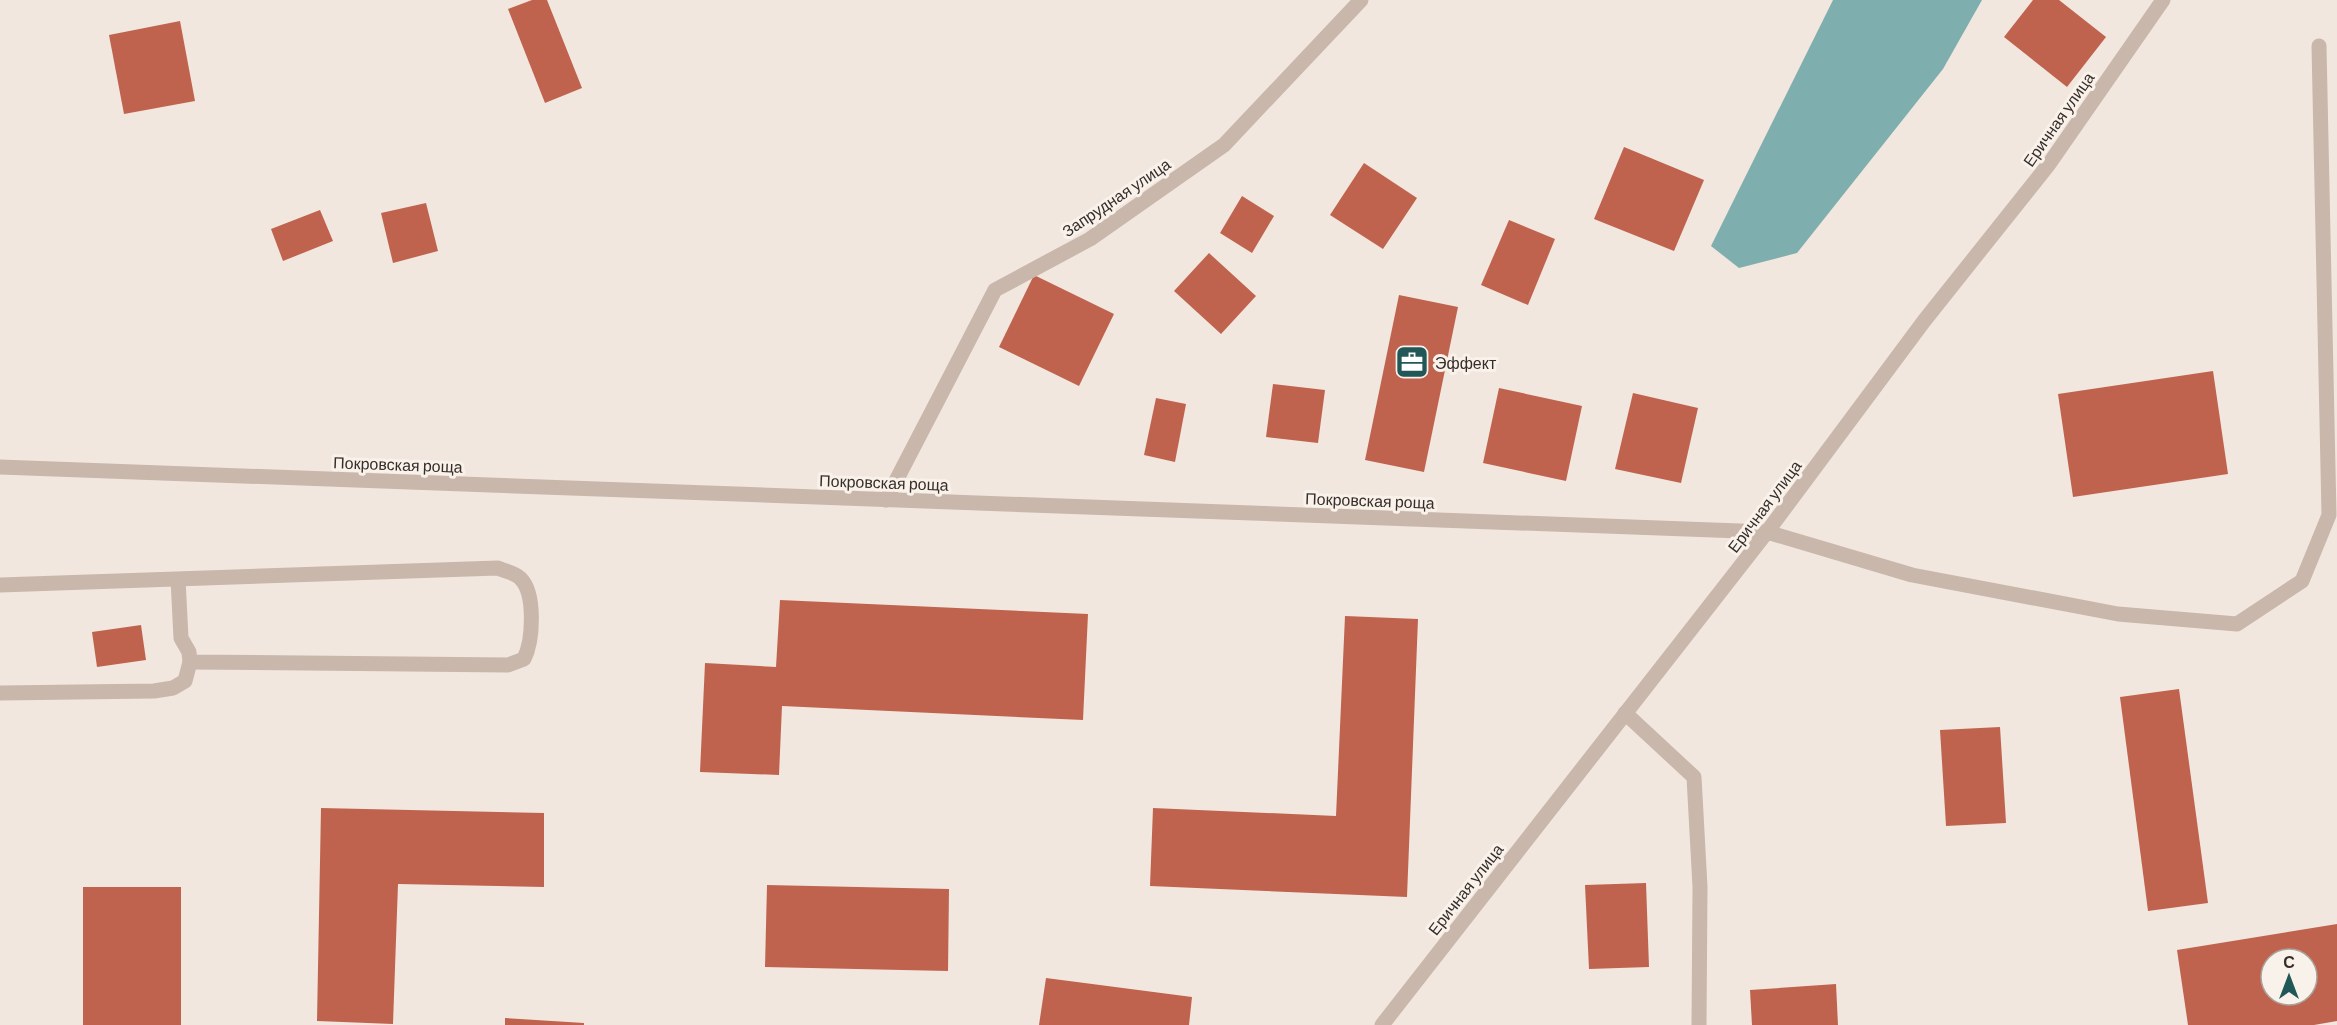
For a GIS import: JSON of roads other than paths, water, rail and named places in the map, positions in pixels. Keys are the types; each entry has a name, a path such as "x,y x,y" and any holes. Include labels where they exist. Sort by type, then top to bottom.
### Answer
{"street":[{"name":"Запрудная улица","path":"886,500 995,290 1090,239 1224,145 1361,0"},
{"name":"Еричная улица","path":"1382,1025 1767,532 1924,321 2049,164 2163,0"},
{"name":"Покровская роща","path":"0,467 1767,532 1912,575 2118,614 2237,624 2302,581 2330,514 2319,46"},
{"path":"0,585 498,568 520,578 529,594 531,644 524,659 508,665 190,662"},
{"path":"0,693 154,691 173,688 185,681 190,662 189,652 181,638 178,579"},
{"path":"1625,713 1694,777 1700,887 1699,1025"}],"water":[{"path":"1833,0 1982,0 1943,69 1797,253 1739,268 1711,246"}],"place":[{"name":"Эффект","path":"1412,362"}]}
